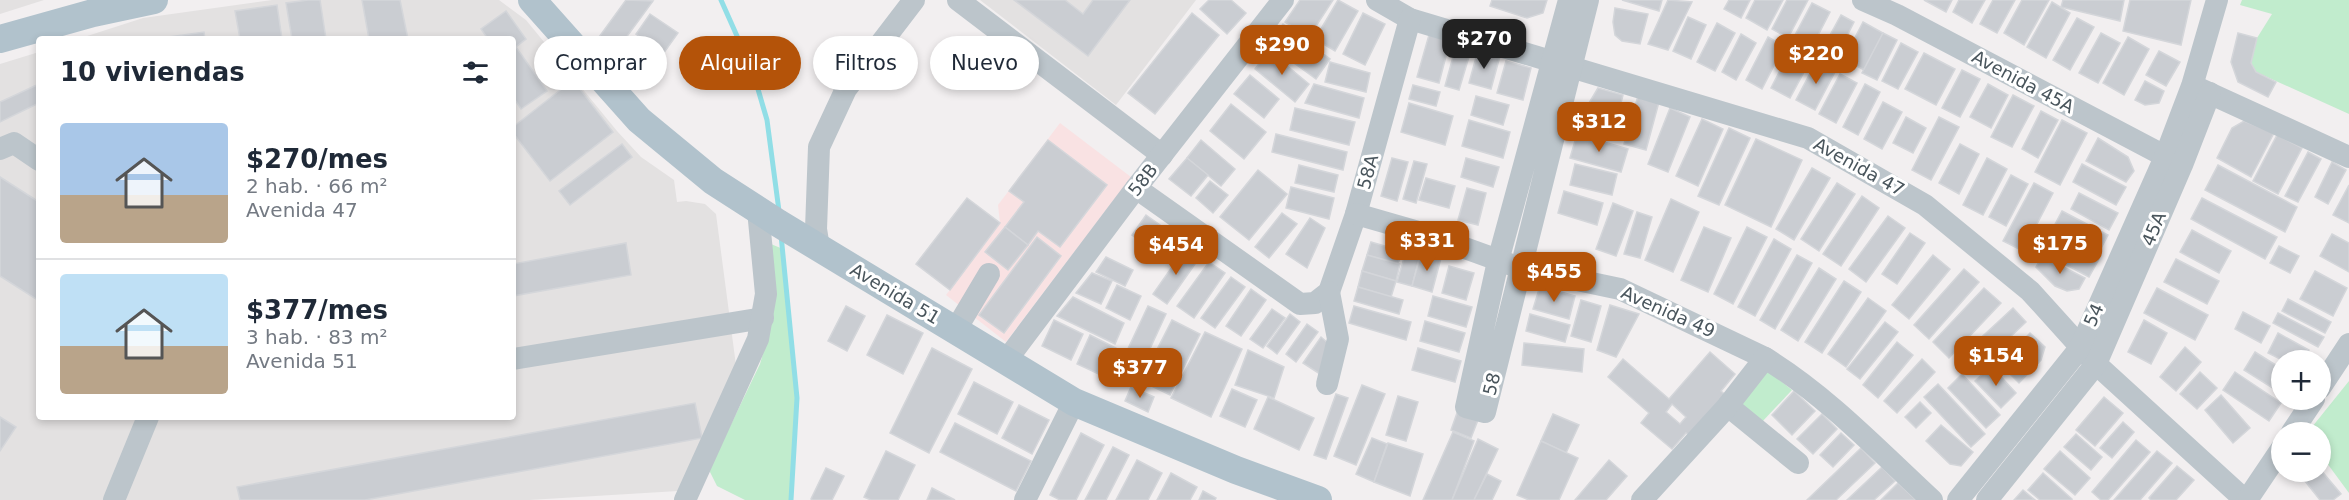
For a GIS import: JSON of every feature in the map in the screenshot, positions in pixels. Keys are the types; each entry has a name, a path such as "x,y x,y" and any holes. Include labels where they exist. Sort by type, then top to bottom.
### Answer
{"main road":[{"path":"0,39 74,18 154,0"},
{"name":"Avenida 51","path":"532,0 639,120 703,174 758,210 1074,402 1236,470 1318,500"}],"street":[{"path":"809,242 816,229 819,147 846,89 914,0"},
{"path":"958,0 1162,155"},
{"name":"58B","path":"1005,362 1136,188 1283,0"},
{"name":"Avenida 47","path":"1377,0 1410,19 1808,138 1925,205 2030,291 2096,364 2246,500"},
{"name":"58","path":"1569,0 1562,64 1520,268 1485,412 1466,407 1498,261 1562,64 1588,0"},
{"name":"Avenida 45A","path":"1863,0 1899,8 2174,161"},
{"path":"2217,0 2201,89 2349,157"},
{"name":"58A","path":"1329,292 1356,214 1410,19"},
{"name":"45A","path":"2096,364 2201,89"},
{"path":"0,149 14,142 36,158"},
{"name":"54","path":"1958,500 2080,348 2174,161"},
{"path":"1136,188 1300,304 1316,303 1329,292 1338,339 1327,384"},
{"path":"685,500 750,360 763,318 766,294 758,210"},
{"name":"Avenida 49","path":"1356,214 1429,235 1520,268 1620,289 1765,358 1784,370 1845,419 1932,500"},
{"path":"955,331 989,274"},
{"path":"516,359 763,318"},
{"path":"2331,371 2349,344"},
{"path":"1642,500 1728,406 1765,358"},
{"path":"1987,500 2096,364"},
{"path":"1025,500 1074,402"},
{"path":"1728,406 1798,463"},
{"path":"114,500 147,420"},
{"path":"2246,500 2271,464"}],"shaded area":[{"path":"0,0 44,0 0,14"},
{"path":"272,0 499,0 526,20 539,36 534,36 534,90 583,90 641,157 674,180 677,202 705,204 716,214 737,373 678,491 529,500 0,500 0,64 36,53 36,420 516,420 516,36 87,36 143,18"},
{"path":"980,0 1196,0 1116,105 1039,46 1039,36 1027,36"},
{"path":"1060,123 1131,177 1006,342 946,295 1000,223 998,205"}],"green space":[{"path":"2242,0 2349,0 2349,114 2256,72 2251,63 2257,38 2272,14 2240,5"},
{"path":"766,242 783,249 797,398 791,500 745,500 717,486 709,470 760,364 767,339"},
{"path":"1767,370 1792,390 1761,423 1737,403"},
{"path":"2349,381 2349,493 2331,469 2331,422 2316,422 2326,410 2331,410 2331,403"}],"building":[{"path":"320,0 326,36 292,36 286,3"},
{"path":"362,0 400,0 407,36 368,36"},
{"path":"626,0 653,1 627,36 600,36"},
{"path":"1014,0 1065,0 1083,14 1093,0 1130,0 1088,56"},
{"path":"1209,0 1231,0 1246,13 1227,34 1200,9"},
{"path":"1300,0 1333,0 1309,37 1285,22"},
{"path":"1338,0 1358,11 1335,51 1315,39"},
{"path":"1492,0 1547,0 1543,13 1527,18 1490,6"},
{"path":"1622,0 1662,0 1659,11"},
{"path":"1668,0 1692,2 1668,50 1648,44"},
{"path":"1729,0 1750,0 1741,18 1724,9"},
{"path":"1755,0 1783,0 1767,30 1746,18"},
{"path":"1787,0 1808,0 1788,38 1772,29"},
{"path":"1924,0 1952,0 1946,12"},
{"path":"1959,0 1985,0 1972,23 1953,12"},
{"path":"1993,0 2015,0 1997,33 1980,24"},
{"path":"2022,0 2049,0 2024,45 2004,33"},
{"path":"2063,0 2124,0 2120,21 2061,7"},
{"path":"2130,0 2191,0 2181,45 2123,31"},
{"path":"2052,2 2070,13 2046,58 2027,47"},
{"path":"1812,3 1830,12 1812,47 1794,37"},
{"path":"277,5 282,36 239,36 235,11"},
{"path":"1615,8 1648,14 1640,44 1622,41 1615,35 1613,22"},
{"path":"506,11 526,39 516,47 516,36 486,36 481,29"},
{"path":"1192,13 1219,35 1155,114 1128,93"},
{"path":"1363,13 1385,24 1365,65 1343,54"},
{"path":"650,14 678,33 667,48 667,36 639,36 636,34"},
{"path":"1841,15 1854,22 1837,56 1823,48"},
{"path":"1688,17 1706,25 1691,59 1673,51"},
{"path":"2077,18 2094,27 2070,70 2053,60"},
{"path":"1863,22 1883,33 1864,70 1844,59"},
{"path":"1717,23 1735,33 1715,71 1697,62"},
{"path":"1283,24 1330,59 1316,79 1268,44"},
{"path":"204,32 205,36 176,36"},
{"path":"1883,33 1897,40 1877,80 1862,73"},
{"path":"2101,33 2120,43 2098,83 2079,73"},
{"path":"2238,33 2257,38 2251,63 2256,72 2276,82 2268,97 2238,82 2231,62"},
{"path":"1741,34 1756,43 1736,80 1722,72"},
{"path":"1429,35 1450,41 1439,83 1417,77"},
{"path":"1768,37 1784,46 1762,89 1746,80"},
{"path":"2128,37 2149,49 2124,95 2103,83"},
{"path":"1901,43 1918,52 1898,89 1882,81"},
{"path":"1456,46 1471,50 1459,90 1445,86"},
{"path":"516,47 534,73 534,90 547,91 521,109 516,102"},
{"path":"1791,49 1811,59 1790,98 1771,88"},
{"path":"1478,50 1500,56 1491,89 1469,83"},
{"path":"1269,51 1309,84 1295,102 1255,69"},
{"path":"2159,51 2180,62 2166,86 2146,75"},
{"path":"1924,53 1955,69 1936,105 1905,89"},
{"path":"1817,60 1836,70 1815,110 1796,100"},
{"path":"1506,61 1531,68 1523,100 1497,93"},
{"path":"1330,62 1370,73 1366,92 1325,82"},
{"path":"1962,70 1980,79 1960,117 1942,108"},
{"path":"1840,74 1857,83 1836,123 1819,114"},
{"path":"1250,75 1279,99 1264,118 1234,94"},
{"path":"2145,81 2164,91 2159,103 2145,105 2135,100"},
{"path":"1314,84 1364,98 1359,118 1305,103"},
{"path":"1865,84 1880,92 1858,135 1843,127"},
{"path":"1988,84 2008,95 1991,128 1970,117"},
{"path":"36,85 36,104 0,122 0,102"},
{"path":"1413,85 1440,92 1436,106 1409,99"},
{"path":"1598,88 1623,95 1619,111 1589,103"},
{"path":"560,90 581,90 613,132 550,181 516,137 516,125"},
{"path":"2013,95 2034,106 2012,147 1991,137"},
{"path":"1476,96 1509,105 1503,125 1471,115"},
{"path":"1638,96 1659,102 1646,150 1624,144"},
{"path":"1883,102 1902,112 1882,149 1864,139"},
{"path":"1409,103 1453,116 1445,145 1401,132"},
{"path":"1231,104 1266,132 1244,159 1210,131"},
{"path":"1588,106 1621,116 1614,140 1582,130"},
{"path":"1295,108 1355,122 1349,145 1290,130"},
{"path":"1670,108 1690,117 1668,172 1648,164"},
{"path":"2041,111 2058,120 2038,158 2022,149"},
{"path":"1906,117 1926,128 1913,153 1893,143"},
{"path":"1939,117 1959,127 1931,180 1912,170"},
{"path":"1702,119 1723,129 1698,186 1676,176"},
{"path":"1469,120 1510,132 1503,158 1462,146"},
{"path":"2062,120 2087,133 2060,185 2035,172"},
{"path":"2244,121 2274,133 2251,177 2217,158 2232,128"},
{"path":"1729,128 1750,138 1719,205 1698,196"},
{"path":"1276,134 1347,152 1343,170 1272,152"},
{"path":"1577,134 1628,149 1621,172 1570,158"},
{"path":"2277,135 2302,148 2278,194 2253,181"},
{"path":"2098,138 2128,157 2134,171 2126,182 2086,161"},
{"path":"1756,139 1802,160 1771,227 1725,205"},
{"path":"1048,140 1107,185 1060,247 1038,231 1028,245 1005,227 1024,202 1009,191"},
{"path":"1201,140 1235,169 1221,186 1187,158"},
{"path":"622,144 632,157 570,205 559,191"},
{"path":"1960,144 1979,154 1959,194 1939,183"},
{"path":"2308,152 2321,159 2298,202 2285,196"},
{"path":"1187,158 1208,175 1191,196 1169,179"},
{"path":"1392,158 1408,162 1397,201 1381,196"},
{"path":"1466,158 1499,167 1493,187 1461,177"},
{"path":"1987,158 2007,169 1983,215 1963,205"},
{"path":"1414,161 1427,164 1416,203 1403,199"},
{"path":"2332,162 2346,170 2328,204 2315,197"},
{"path":"1575,164 1617,174 1612,195 1570,185"},
{"path":"2082,164 2126,187 2116,205 2073,182"},
{"path":"1299,165 1338,175 1334,192 1295,183"},
{"path":"2218,165 2297,207 2285,232 2205,190"},
{"path":"1812,168 1830,178 1794,240 1776,229"},
{"path":"1258,170 1287,194 1249,240 1220,217"},
{"path":"2011,175 2028,184 2006,226 1989,217"},
{"path":"0,177 36,200 36,299 0,276"},
{"path":"1426,178 1455,186 1449,208 1419,200"},
{"path":"1210,181 1228,195 1213,213 1196,198"},
{"path":"1837,183 1855,194 1819,251 1801,239"},
{"path":"2034,183 2053,193 2023,251 2003,241"},
{"path":"2349,185 2349,223 2333,215"},
{"path":"1291,187 1334,198 1329,219 1286,208"},
{"path":"1467,188 1486,193 1478,225 1458,220"},
{"path":"1564,191 1603,203 1597,225 1558,213"},
{"path":"2079,193 2118,213 2109,230 2071,209"},
{"path":"1862,196 1879,208 1841,266 1823,254"},
{"path":"967,198 1000,223 950,290 916,264"},
{"path":"2202,198 2277,237 2265,259 2191,219"},
{"path":"1671,199 1699,212 1673,272 1645,260"},
{"path":"1613,203 1633,211 1616,256 1596,249"},
{"path":"2062,211 2108,235 2098,254 2052,230"},
{"path":"1637,212 1652,217 1640,258 1624,254"},
{"path":"1282,213 1297,224 1269,258 1255,247"},
{"path":"1146,215 1184,242 1169,262 1132,235"},
{"path":"1888,216 1905,228 1866,282 1849,269"},
{"path":"1310,218 1325,228 1307,268 1286,254"},
{"path":"1005,227 1028,245 1008,270 985,252"},
{"path":"1704,227 1731,238 1708,292 1681,280"},
{"path":"1747,227 1767,237 1733,304 1714,294"},
{"path":"2192,230 2231,251 2219,273 2180,252"},
{"path":"2046,231 2099,259 2089,277 2036,249"},
{"path":"1910,233 1925,243 1897,284 1882,274"},
{"path":"2332,234 2349,243 2349,272 2320,256"},
{"path":"1037,237 1061,256 1004,333 979,315"},
{"path":"1774,239 1791,249 1755,316 1738,307"},
{"path":"1371,242 1402,251 1398,264 1367,255"},
{"path":"626,243 631,275 516,295 516,263"},
{"path":"2279,246 2299,256 2290,273 2270,263"},
{"path":"1186,247 1200,257 1167,304 1153,294"},
{"path":"1406,251 1420,255 1412,286 1397,282"},
{"path":"1421,253 1441,258 1432,292 1412,286"},
{"path":"1367,255 1400,264 1396,281 1362,271"},
{"path":"1797,255 1812,263 1775,329 1760,320"},
{"path":"1933,255 1950,269 1909,319 1892,305"},
{"path":"2042,256 2085,278 2079,289 2067,291 2055,286 2036,267"},
{"path":"1106,257 1133,270 1125,286 1096,272"},
{"path":"2176,259 2219,281 2207,304 2164,282"},
{"path":"1209,262 1225,273 1194,318 1177,306"},
{"path":"1449,266 1474,273 1466,300 1442,293"},
{"path":"1819,268 1836,279 1798,341 1781,330"},
{"path":"1964,269 1979,282 1929,339 1914,325"},
{"path":"1362,271 1396,281 1391,297 1358,287"},
{"path":"2315,271 2347,288 2333,316 2300,299"},
{"path":"1092,273 1112,281 1101,304 1076,293"},
{"path":"1231,277 1245,287 1215,328 1201,318"},
{"path":"1844,281 1861,292 1822,353 1805,342"},
{"path":"1117,285 1141,296 1130,320 1106,308"},
{"path":"1540,286 1575,296 1569,319 1533,309"},
{"path":"1358,287 1403,300 1399,314 1354,301"},
{"path":"1984,288 2001,303 1949,358 1933,342"},
{"path":"2157,288 2208,315 2195,340 2144,313"},
{"path":"1251,289 1266,300 1241,336 1226,326"},
{"path":"1433,296 1472,307 1466,327 1428,316"},
{"path":"1073,297 1124,323 1115,344 1057,316"},
{"path":"1868,298 1886,311 1846,367 1828,354"},
{"path":"2288,299 2331,322 2325,333 2282,311"},
{"path":"1581,300 1601,306 1591,342 1571,336"},
{"path":"1610,305 1639,314 1616,357 1597,350"},
{"path":"846,306 865,316 847,351 828,341"},
{"path":"1148,306 1166,314 1137,377 1119,368"},
{"path":"1354,306 1411,322 1406,340 1349,323"},
{"path":"2013,308 2026,322 1972,373 1958,359"},
{"path":"1272,309 1285,318 1263,348 1250,339"},
{"path":"2243,312 2270,326 2261,343 2235,329"},
{"path":"2278,313 2324,337 2318,347 2273,323"},
{"path":"1290,314 1300,322 1277,354 1267,346"},
{"path":"1530,314 1570,325 1565,342 1526,331"},
{"path":"887,315 923,333 903,374 867,355"},
{"path":"1054,320 1083,334 1071,360 1042,346"},
{"path":"1172,320 1200,334 1170,395 1141,381"},
{"path":"2144,320 2167,333 2151,364 2128,352"},
{"path":"1425,321 1465,333 1459,352 1420,341"},
{"path":"1885,322 1898,332 1860,379 1847,369"},
{"path":"1307,324 1318,332 1296,362 1286,354"},
{"path":"1205,332 1242,349 1211,417 1171,398"},
{"path":"2030,333 2045,347 2041,360 2019,383 2000,364"},
{"path":"2278,333 2309,350 2271,350 2271,354 2268,353"},
{"path":"1090,335 1116,348 1103,376 1077,364"},
{"path":"1321,337 1329,344 1320,374 1303,363"},
{"path":"1897,342 1913,355 1878,398 1863,385"},
{"path":"1524,343 1584,349 1582,372 1522,365"},
{"path":"2185,347 2201,362 2176,391 2160,377"},
{"path":"932,348 972,369 929,453 890,433"},
{"path":"1418,348 1461,361 1455,382 1412,370"},
{"path":"1248,350 1284,367 1274,398 1235,385"},
{"path":"1710,352 1735,374 1721,391 1730,399 1695,440 1686,433 1672,449 1641,423 1649,413 1608,377 1623,359 1669,399","holes":["1672,404 1686,417 1680,424 1666,412"]},
{"path":"2255,352 2271,362 2271,387 2244,370"},
{"path":"1922,359 1935,372 1897,413 1884,401"},
{"path":"1991,366 2016,393 2001,408 1975,381"},
{"path":"2200,372 2217,388 2197,409 2180,394"},
{"path":"2235,372 2271,396 2271,410 2276,410 2269,421 2223,390"},
{"path":"1962,374 2000,415 1986,428 1948,388"},
{"path":"974,382 1013,402 997,434 958,414"},
{"path":"1938,384 1985,434 1971,447 1924,397"},
{"path":"1362,385 1385,394 1356,465 1334,456"},
{"path":"1131,387 1154,397 1148,412 1125,401"},
{"path":"1232,389 1257,400 1245,427 1220,416"},
{"path":"1794,391 1815,411 1792,435 1772,415"},
{"path":"1336,394 1348,398 1326,459 1314,455"},
{"path":"2221,395 2250,428 2233,443 2205,410"},
{"path":"1398,396 1418,402 1406,441 1386,435"},
{"path":"1268,397 1314,418 1299,450 1254,429"},
{"path":"2104,397 2123,413 2095,446 2076,430"},
{"path":"1920,402 1931,413 1916,428 1905,417"},
{"path":"695,403 702,438 365,500 240,500 237,487"},
{"path":"1019,405 1049,420 1032,454 1002,438"},
{"path":"1457,413 1478,420 1471,438 1451,430"},
{"path":"1553,414 1579,425 1566,453 1541,441"},
{"path":"1822,414 1837,429 1813,454 1797,439"},
{"path":"0,417 16,427 0,451"},
{"path":"2123,422 2134,432 2112,458 2100,448"},
{"path":"955,423 1031,461 1016,491 940,452"},
{"path":"1941,425 1973,452 1961,466 1950,464 1926,441"},
{"path":"1453,432 1474,441 1452,500 1423,500"},
{"path":"1081,433 1104,445 1076,500 1060,500 1050,495"},
{"path":"1841,433 1854,445 1833,467 1820,455"},
{"path":"2076,434 2102,457 2091,470 2064,447"},
{"path":"1372,438 1387,444 1374,482 1356,474"},
{"path":"1478,439 1498,449 1474,500 1452,500"},
{"path":"2136,440 2150,452 2108,500 2101,500 2092,492"},
{"path":"1541,441 1578,458 1559,500 1529,500 1517,495"},
{"path":"1388,443 1423,454 1410,496 1374,482"},
{"path":"1113,447 1129,455 1106,500 1085,500"},
{"path":"1861,448 1875,463 1836,500 1807,500"},
{"path":"886,451 915,465 898,500 871,500 864,497"},
{"path":"2060,451 2090,478 2075,495 2044,469"},
{"path":"2157,451 2172,463 2140,500 2114,500"},
{"path":"1137,460 1162,473 1148,500 1116,500"},
{"path":"1609,460 1627,476 1606,500 1575,500"},
{"path":"2177,466 2194,480 2176,500 2151,500 2149,498"},
{"path":"1882,467 1895,481 1874,500 1847,500"},
{"path":"826,468 844,476 832,500 813,500 811,499"},
{"path":"1171,473 1197,487 1190,500 1157,500"},
{"path":"2043,473 2072,500 2040,500 2028,490"},
{"path":"1487,474 1501,481 1492,500 1474,500"},
{"path":"2306,482 2331,482 2341,494 2333,500 2320,500"},
{"path":"1898,483 1916,500 1881,500"},
{"path":"932,488 955,500 927,500"},
{"path":"2023,490 2035,500 2014,500"},
{"path":"1203,491 1216,498 1215,500 1199,500"}],"waterway":[{"path":"721,0 753,72 767,120 779,211"},
{"path":"781,235 797,398 791,500"}]}
